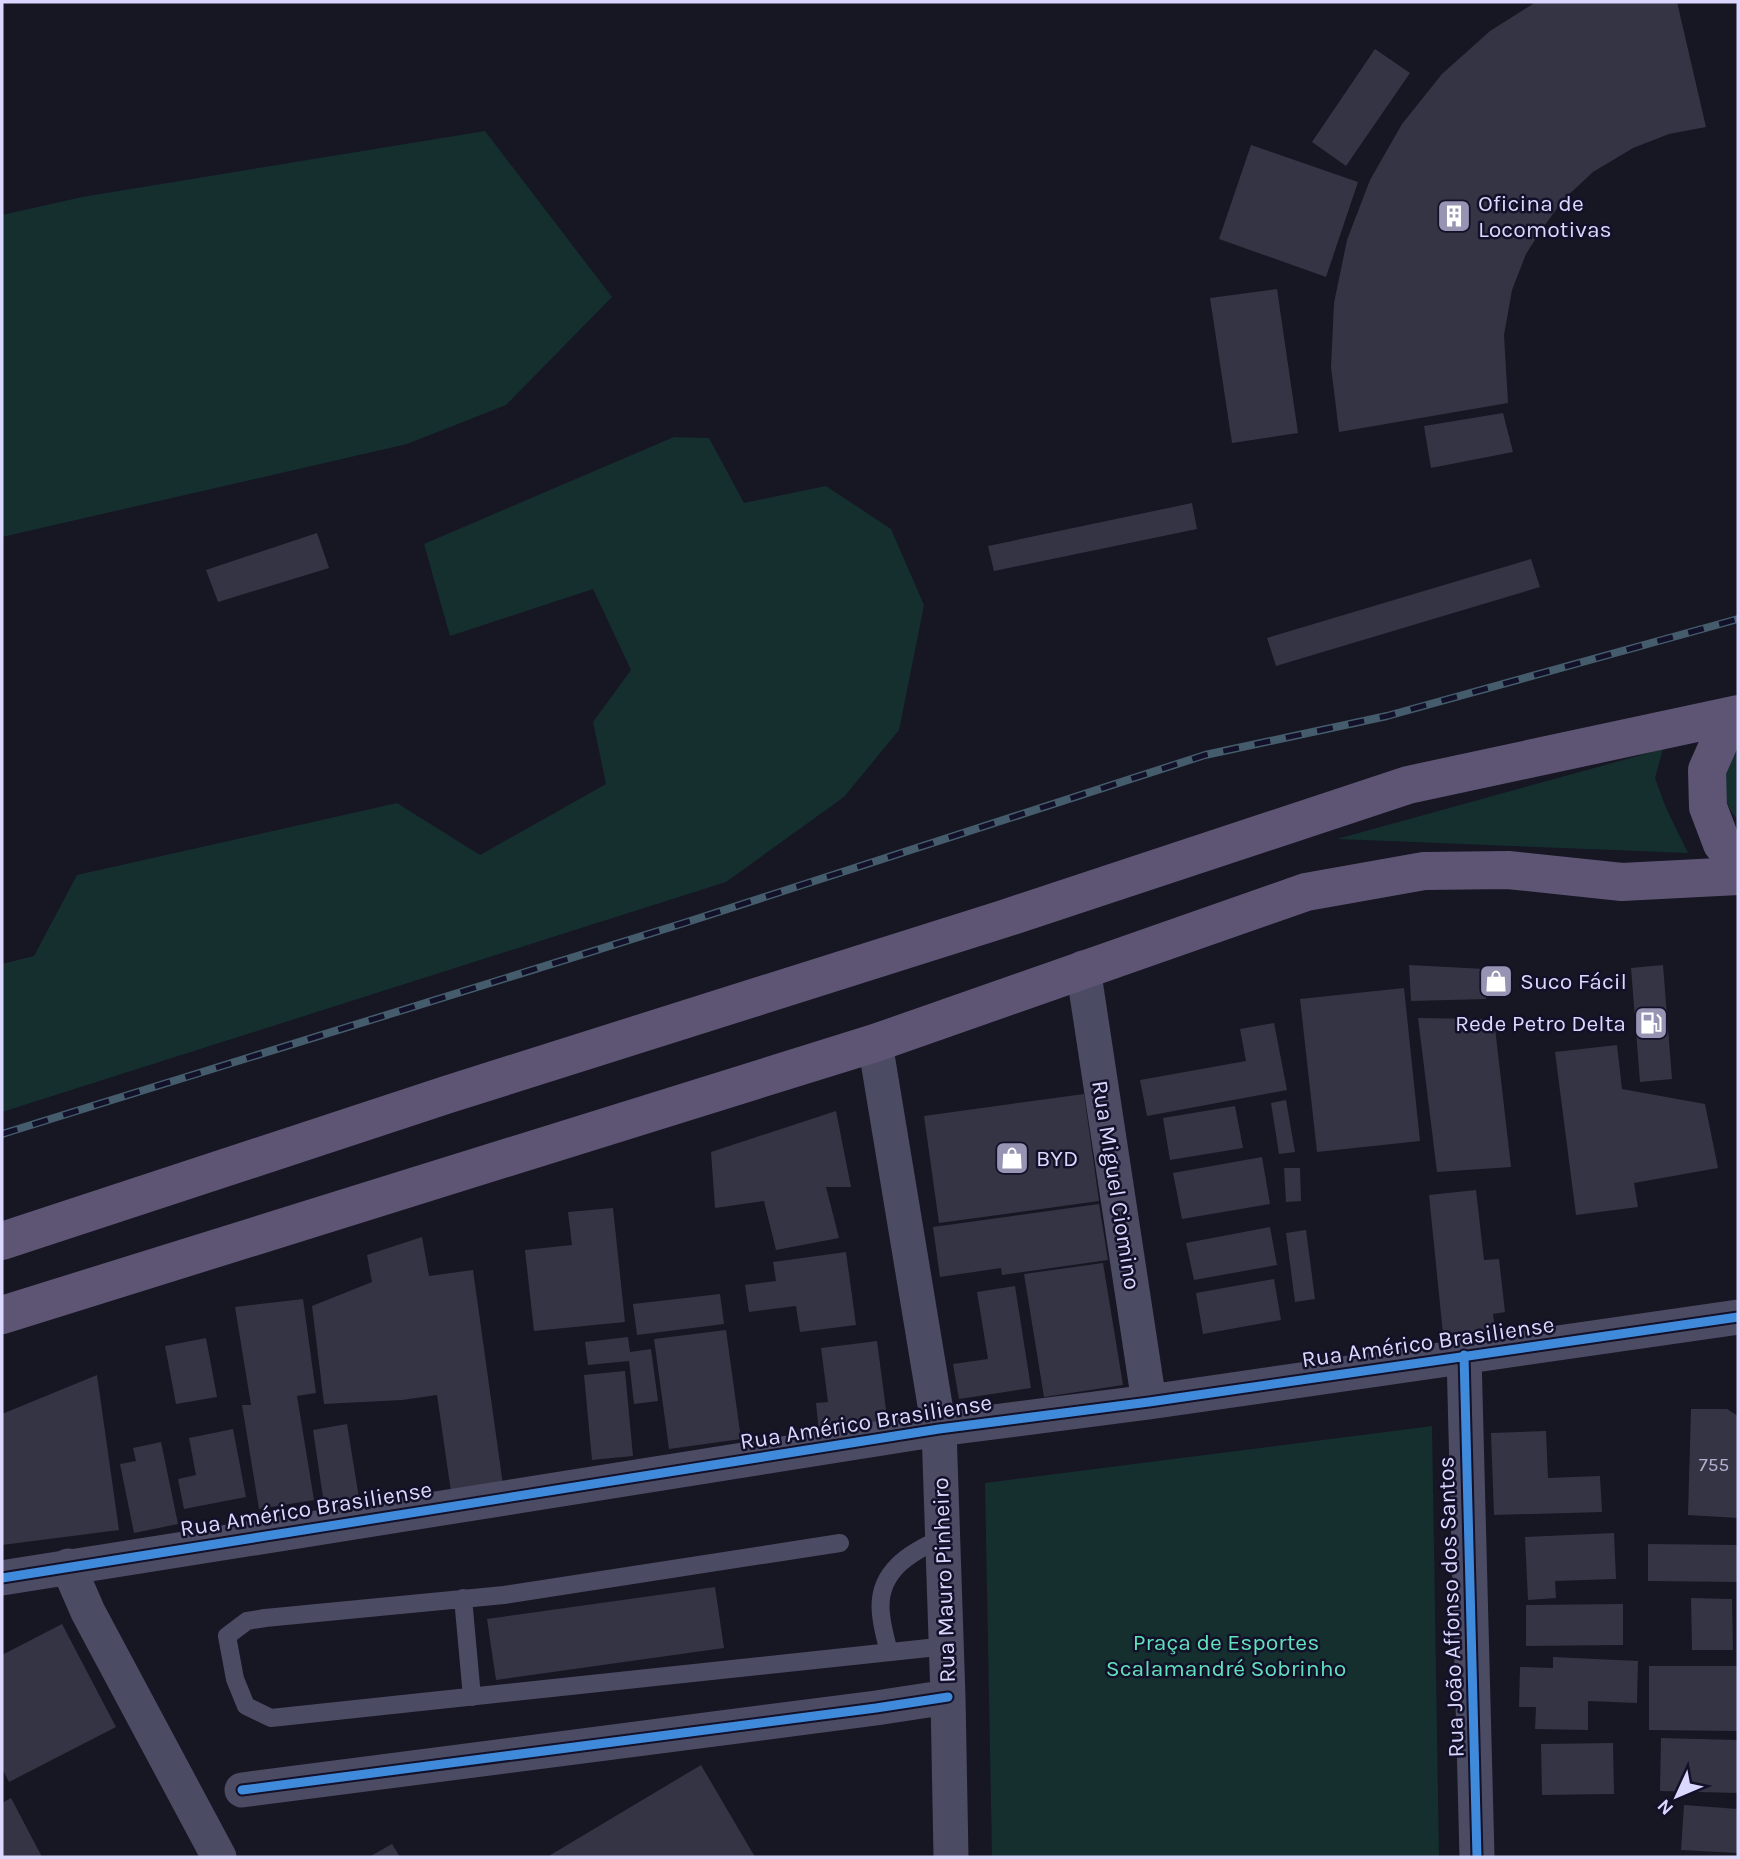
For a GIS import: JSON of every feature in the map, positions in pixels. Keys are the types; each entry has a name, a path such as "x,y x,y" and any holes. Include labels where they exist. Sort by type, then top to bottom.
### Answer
{"main road":[{"path":"1734,715 1707,770 1708,807 1722,844 1738,860"},
{"path":"2,1241 449,1094 1003,919 1408,785 1734,715"},
{"path":"2,1315 875,1043 1306,892 1424,871 1508,870 1622,882 1738,876"}],"street":[{"name":"Rua Miguel Ciomino","path":"1083,968 1149,1402"},
{"name":"Rua Mauro Pinheiro","path":"875,1043 939,1429 951,1857"},
{"name":"Rua Américo Brasiliense","path":"2,1578 939,1429 1149,1402 1738,1317"},
{"name":"Rua João Affonso dos Santos","path":"1464,1355 1477,1857"},
{"path":"68,1566 88,1612 215,1856"},
{"path":"242,1790 948,1697"}],"lane":[{"path":"889,1652 880,1612 883,1591 898,1563 918,1549 943,1538"},
{"path":"840,1543 504,1595 247,1621 228,1636 235,1679 246,1706 271,1718 947,1646"},
{"path":"463,1598 472,1697"}],"green space":[{"path":"485,131 612,297 506,405 407,444 2,537 2,215 82,197"},
{"path":"674,437 709,438 744,503 826,486 891,529 924,605 899,730 844,797 726,882 2,1112 2,964 34,956 77,875 397,803 480,855 606,784 593,722 631,670 593,589 450,636 424,544"},
{"path":"1738,739 1738,820 1726,801 1723,780 1727,759"},
{"path":"1663,749 1655,778 1688,853 1337,839"},
{"name":"Praça de Esportes Scalamandré Sobrinho","path":"1432,1426 1439,1857 992,1857 985,1483"}],"building":[{"name":"Oficina de Locomotivas","path":"1536,2 1677,2 1706,127 1669,134 1633,148 1593,172 1563,200 1540,232 1526,254 1512,290 1504,335 1508,403 1339,432 1331,367 1334,303 1347,240 1370,180 1402,124 1442,74 1490,31"},
{"path":"1375,49 1410,73 1346,166 1312,142"},
{"path":"1251,145 1358,182 1326,277 1219,239"},
{"path":"1277,289 1298,433 1232,443 1210,298"},
{"path":"1503,413 1513,452 1431,468 1424,426"},
{"path":"1192,503 1197,529 994,571 988,546"},
{"path":"317,533 329,568 218,602 206,570"},
{"path":"1531,559 1540,587 1276,666 1267,638"},
{"path":"1409,965 1485,969 1486,999 1411,1001"},
{"name":"Rede Petro Delta","path":"1663,965 1672,1079 1640,1082 1631,968"},
{"path":"1404,988 1420,1141 1317,1152 1300,999"},
{"path":"1418,1018 1494,1019 1511,1167 1437,1172"},
{"path":"1274,1023 1287,1090 1147,1116 1140,1080 1246,1061 1240,1029"},
{"path":"1617,1045 1622,1089 1705,1104 1718,1168 1634,1183 1638,1207 1576,1215 1555,1052"},
{"name":"BYD","path":"1084,1094 1099,1201 939,1223 924,1116"},
{"path":"1286,1100 1295,1152 1279,1154 1271,1103"},
{"path":"1235,1106 1243,1148 1170,1160 1163,1118"},
{"path":"836,1111 851,1187 826,1187 839,1238 776,1250 764,1201 715,1208 711,1152"},
{"path":"1262,1157 1270,1204 1182,1219 1173,1173"},
{"path":"1284,1168 1300,1168 1301,1201 1286,1202"},
{"path":"1476,1190 1484,1260 1499,1259 1505,1312 1493,1314 1495,1330 1443,1334 1429,1195"},
{"path":"1099,1204 1108,1260 1002,1275 1001,1268 940,1277 933,1227"},
{"path":"613,1208 625,1322 534,1331 525,1250 572,1245 568,1212"},
{"path":"1270,1227 1277,1265 1194,1280 1186,1243"},
{"path":"1306,1230 1315,1299 1295,1302 1286,1233"},
{"path":"422,1237 429,1276 473,1270 503,1485 451,1492 437,1395 402,1400 324,1404 312,1306 372,1282 367,1255"},
{"path":"846,1252 856,1325 800,1332 796,1306 749,1312 745,1285 776,1281 773,1262"},
{"path":"1103,1263 1123,1385 1044,1397 1024,1274"},
{"path":"1274,1279 1281,1320 1203,1334 1196,1293"},
{"path":"1015,1286 1031,1388 959,1399 953,1364 988,1359 977,1292"},
{"path":"720,1294 724,1324 637,1335 633,1304"},
{"path":"303,1299 316,1393 297,1396 314,1500 259,1509 242,1405 251,1405 235,1307"},
{"path":"726,1330 741,1439 669,1449 654,1339"},
{"path":"628,1337 630,1352 651,1349 658,1401 634,1404 629,1361 588,1365 585,1342"},
{"path":"206,1338 217,1397 176,1404 165,1346"},
{"path":"877,1341 888,1425 819,1433 816,1403 828,1402 821,1348"},
{"path":"625,1371 633,1456 592,1460 584,1375"},
{"path":"97,1375 119,1530 2,1545 2,1414"},
{"path":"1691,1409 1727,1409 1738,1416 1738,1518 1688,1515"},
{"path":"347,1424 359,1498 324,1504 313,1430"},
{"path":"233,1429 246,1497 184,1509 178,1479 196,1475 189,1438"},
{"path":"1546,1431 1548,1478 1600,1476 1602,1512 1494,1515 1491,1433"},
{"path":"161,1442 178,1524 134,1533 120,1464 136,1461 133,1448"},
{"path":"1614,1533 1616,1579 1555,1581 1556,1598 1528,1600 1525,1537"},
{"path":"1648,1544 1738,1545 1738,1582 1648,1581"},
{"path":"715,1587 724,1648 496,1680 487,1619"},
{"path":"1691,1598 1732,1599 1733,1650 1692,1650"},
{"path":"1623,1604 1623,1645 1526,1646 1526,1605"},
{"path":"62,1624 116,1727 9,1782 2,1768 2,1655"},
{"path":"1553,1657 1638,1661 1637,1703 1588,1701 1588,1730 1535,1729 1536,1707 1519,1707 1520,1667 1553,1668"},
{"path":"1649,1666 1738,1666 1738,1731 1649,1730"},
{"path":"1661,1738 1738,1740 1738,1793 1660,1791"},
{"path":"1613,1743 1614,1794 1542,1795 1541,1744"},
{"path":"701,1765 755,1857 547,1857"},
{"path":"11,1798 42,1857 2,1857 2,1803"},
{"path":"1684,1805 1738,1809 1738,1853 1681,1850"},
{"path":"392,1844 400,1857 369,1857"}],"railway":[{"path":"2,1134 684,923 1205,755 1387,716 1738,619"}],"cycle path":[{"path":"2,1578 939,1429 1149,1402 1738,1317"},
{"path":"1464,1355 1477,1857"},
{"path":"242,1790 948,1697"}],"place":[{"name":"Oficina de Locomotivas","path":"1454,216"},
{"name":"Suco Fácil","path":"1496,981"},
{"name":"Rede Petro Delta","path":"1651,1023"},
{"name":"BYD","path":"1012,1158"}]}
